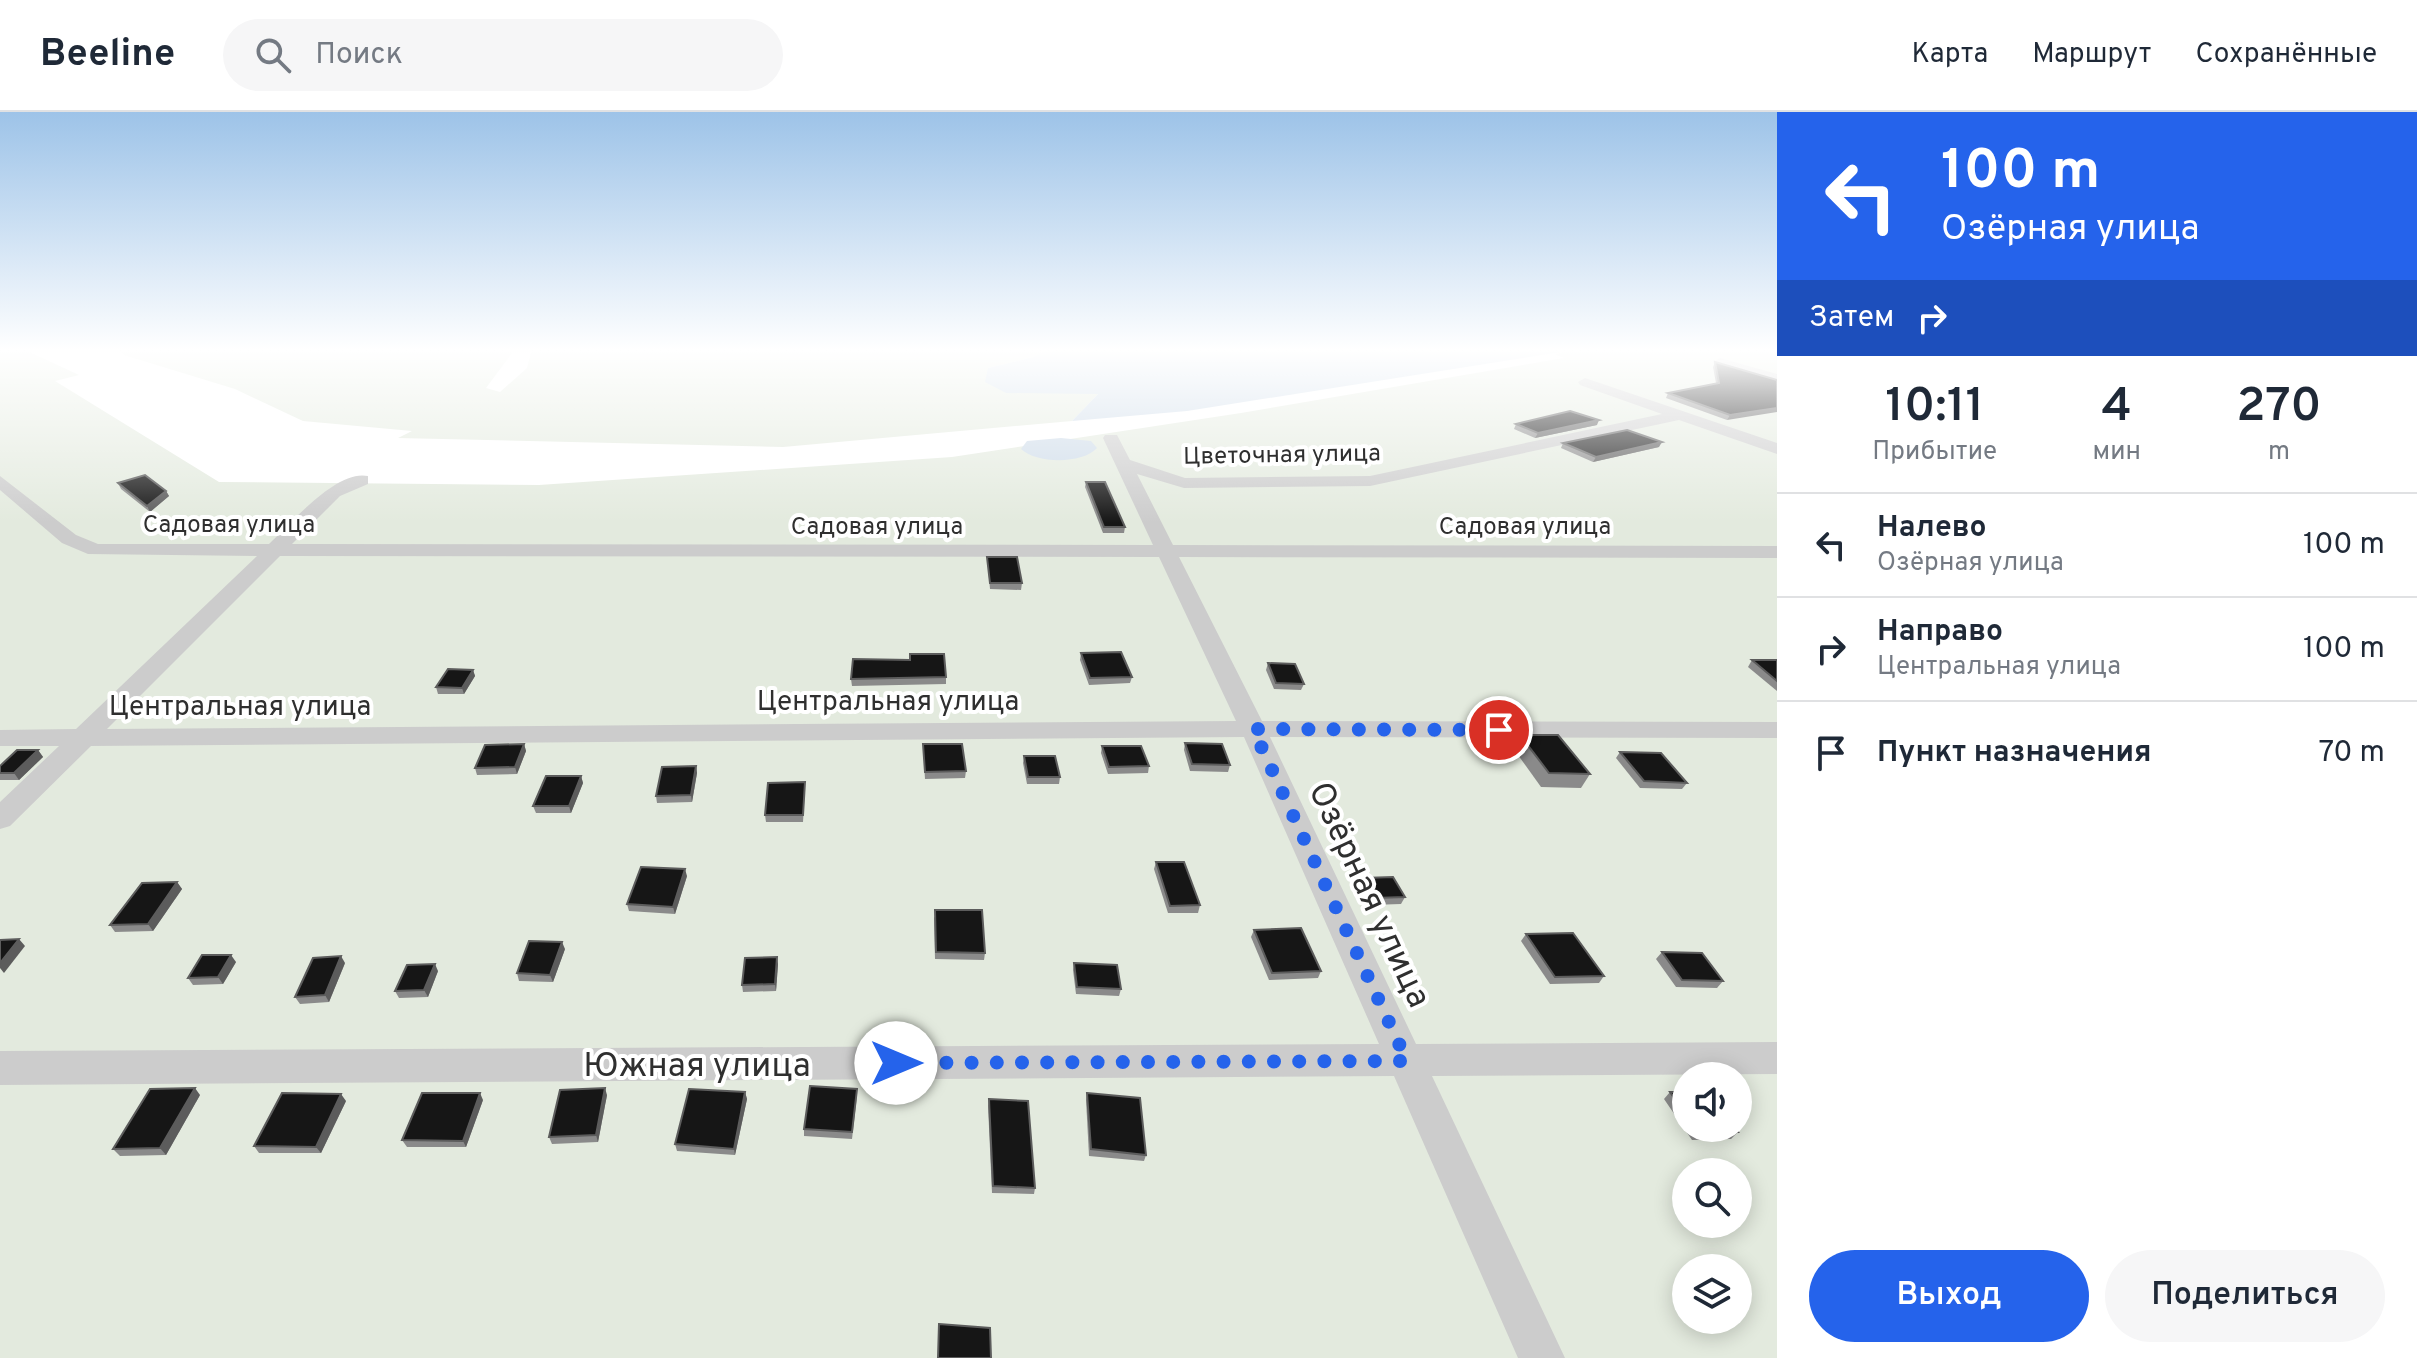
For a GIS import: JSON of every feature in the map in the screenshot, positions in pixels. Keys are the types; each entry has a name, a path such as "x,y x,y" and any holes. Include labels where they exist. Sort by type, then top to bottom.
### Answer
{"street":[{"path":"1657,407 1777,449"},
{"name":"Цветочная улица","path":"1118,456 1184,483 1370,481 1680,415"},
{"name":"Озёрная улица","path":"1118,456 1253,729 1542,1358"},
{"path":"0,819 334,492 362,480"},
{"name":"Садовая улица","path":"0,481 69,539 95,550 1777,552"},
{"name":"Центральная улица","path":"0,738 1253,729 1777,730"},
{"name":"Южная улица","path":"0,1068 1777,1058"}],"shaded area":[{"path":"0,407 97,407 219,482 539,485 952,457 1275,407 1777,407 1777,1358 0,1358"},
{"path":"274,407 1085,407 1072,421 783,447 398,438 412,431 303,421"}],"water":[{"path":"1085,407 1211,407 1187,411 1072,421"},
{"path":"1061,438 1091,441 1097,448 1081,457 1059,460 1037,457 1021,449 1027,441"}],"building":[{"path":"1708,407 1777,407 1777,408 1730,415"},
{"path":"1570,411 1599,420 1538,433 1516,424"},
{"path":"1627,430 1662,442 1596,457 1563,443"},
{"path":"145,475 166,491 147,506 118,483"},
{"path":"1086,482 1105,482 1125,527 1104,527"},
{"path":"987,557 1017,557 1022,583 990,583"},
{"path":"1121,652 1132,677 1090,678 1081,653"},
{"path":"910,654 944,654 946,677 851,679 853,659 910,660"},
{"path":"1752,660 1777,660 1777,681"},
{"path":"1268,663 1295,664 1304,684 1276,683"},
{"path":"448,669 473,670 462,688 436,687"},
{"path":"1520,735 1558,735 1590,774 1549,773"},
{"path":"1185,743 1222,744 1230,765 1192,764"},
{"path":"524,744 515,767 475,768 485,745"},
{"path":"923,744 962,744 966,771 925,772"},
{"path":"1102,746 1141,746 1149,766 1109,767"},
{"path":"17,750 38,750 14,773 0,773 0,766"},
{"path":"1620,752 1661,753 1687,783 1644,781"},
{"path":"1024,756 1055,756 1060,777 1028,777"},
{"path":"696,766 691,795 656,796 662,767"},
{"path":"546,776 581,776 569,806 533,806"},
{"path":"805,782 803,815 765,815 768,783"},
{"path":"1156,862 1184,862 1200,905 1170,906"},
{"path":"641,867 685,869 673,907 627,904"},
{"path":"1393,877 1405,897 1374,898 1364,878"},
{"path":"177,882 148,924 110,925 142,883"},
{"path":"935,910 982,910 985,953 936,952"},
{"path":"1301,928 1321,971 1272,973 1254,930"},
{"path":"1573,933 1604,976 1555,977 1526,934"},
{"path":"19,939 0,963 0,940"},
{"path":"529,941 562,942 550,975 517,973"},
{"path":"1662,952 1702,953 1723,981 1682,980"},
{"path":"202,955 231,955 218,977 188,978"},
{"path":"341,956 325,995 295,997 313,958"},
{"path":"777,957 775,984 742,985 745,958"},
{"path":"1074,963 1117,965 1121,989 1077,987"},
{"path":"435,964 424,990 395,991 407,965"},
{"path":"810,1086 857,1089 852,1132 804,1129"},
{"path":"195,1088 160,1148 113,1149 150,1089"},
{"path":"605,1088 596,1135 549,1137 560,1090"},
{"path":"689,1089 745,1092 734,1149 675,1144"},
{"path":"282,1093 341,1094 316,1147 254,1146"},
{"path":"422,1093 480,1093 463,1141 402,1140"},
{"path":"1087,1093 1140,1098 1146,1155 1091,1149"},
{"path":"989,1099 1028,1101 1035,1188 993,1186"},
{"path":"939,1324 990,1328 991,1358 938,1358"}],"route":[{"path":"896,1063 1407,1061 1253,729 1499,730"}]}
